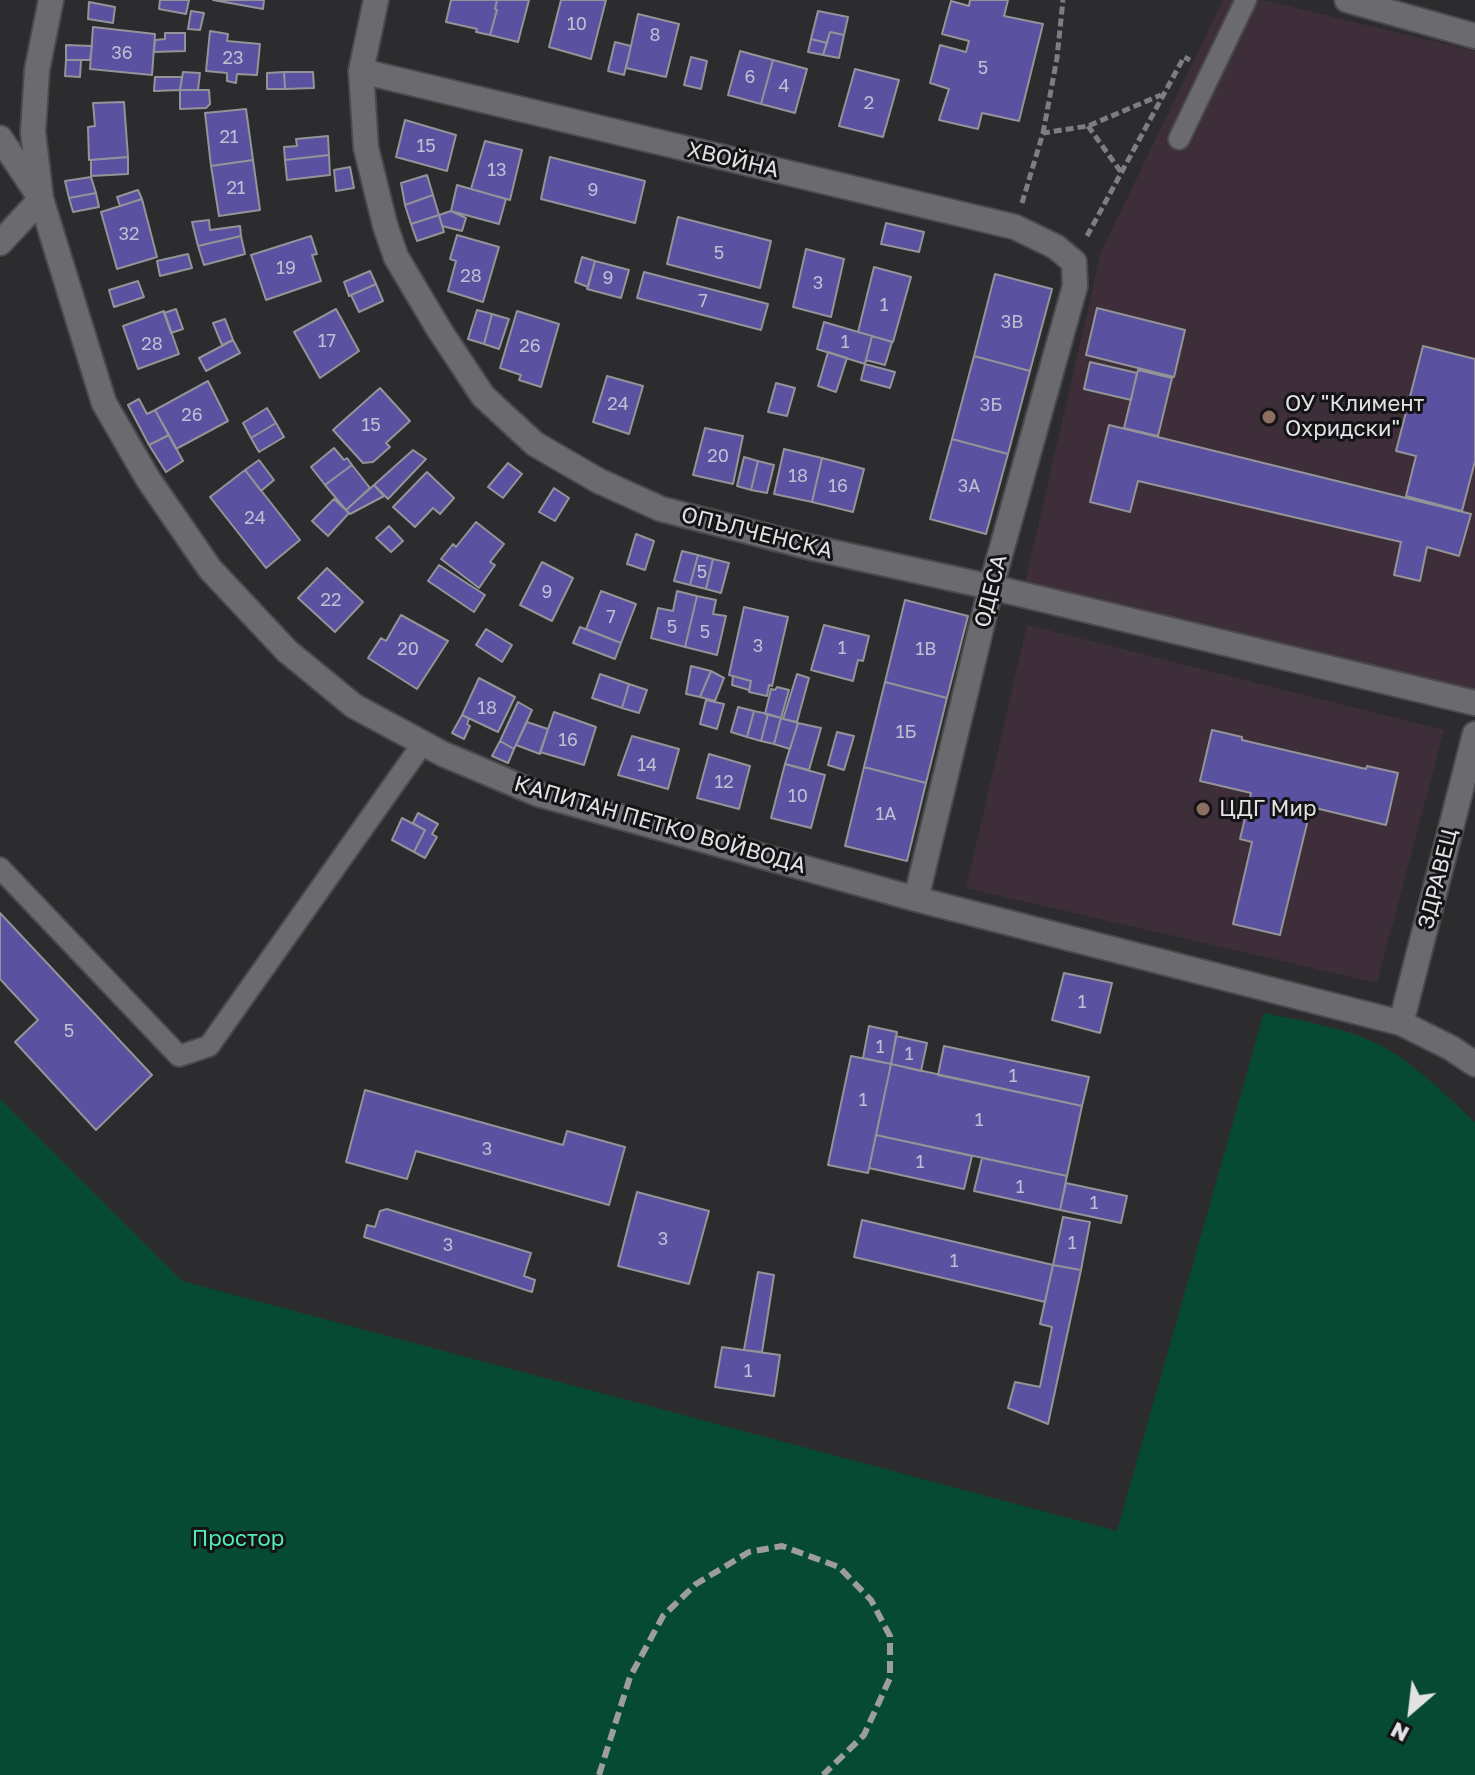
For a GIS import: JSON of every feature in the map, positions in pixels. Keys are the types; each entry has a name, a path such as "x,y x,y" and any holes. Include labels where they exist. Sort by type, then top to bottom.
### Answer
{"street":[{"name":"КАПИТАН ПЕТКО ВОЙВОДА","path":"51,0 37,70 33,132 41,199 104,403 148,479 210,569 298,660 354,706 423,743 538,794 916,899 1401,1023 1475,1064"},
{"name":"ОПЪЛЧЕНСКА","path":"376,0 361,71 366,148 396,257 483,396 535,444 599,481 661,509 809,547 991,587 1475,703"},
{"path":"1347,0 1475,36"},
{"name":"ХВОЙНА","path":"361,71 1015,227 1056,247 1074,262"},
{"path":"0,138 41,199 0,243"},
{"name":"ОДЕСА","path":"916,899 991,587 1075,286 1074,262"},
{"name":"ЗДРАВЕЦ","path":"1401,1023 1475,734"}],"lane":[{"path":"1179,139 1246,0"},
{"path":"0,868 179,1056 209,1046 423,743"}],"path":[{"path":"1015,227 1043,133 1057,58 1063,0"},
{"path":"1074,262 1184,57 1211,71"},
{"path":"1043,133 1088,126 1162,95"},
{"path":"1088,126 1121,172"}],"shaded area":[{"name":"ОУ \"Климент Охридски\"","path":"1223,0 1262,0 1475,51 1475,699 1025,583 1101,252"},
{"name":"ЦДГ Мир","path":"1027,625 1444,730 1377,983 966,888"}],"green space":[{"name":"Простор","path":"1264,1013 1336,1029 1378,1044 1417,1070 1475,1122 1475,1775 0,1775 0,1099 182,1281 1117,1531"}],"building":[{"path":"160,0 189,0 186,14 159,9"},
{"path":"213,0 264,0 263,9"},
{"path":"451,0 497,0 490,35 446,22"},
{"path":"497,0 529,0 518,42 490,35"},
{"path":"561,0 606,0 591,59 549,47"},
{"path":"970,0 1008,0 1004,16 1043,24 1019,121 982,113 978,129 939,120 949,89 930,83 940,45 966,52 969,41 942,34 951,1 969,6"},
{"path":"89,2 115,7 113,23 88,19"},
{"path":"191,11 204,13 200,30 188,29"},
{"path":"818,11 848,17 844,35 830,32 827,43 811,39"},
{"path":"638,14 679,24 666,77 626,68"},
{"path":"93,27 155,34 152,75 90,69"},
{"path":"210,31 228,34 227,41 260,44 257,75 237,74 236,83 227,81 227,73 206,71"},
{"path":"830,32 844,35 839,58 823,55"},
{"path":"165,33 185,33 185,51 154,52 155,40 165,39"},
{"path":"811,39 827,43 823,55 808,52"},
{"path":"615,42 631,46 624,75 608,71"},
{"path":"66,45 92,46 90,60 66,60"},
{"path":"740,51 773,60 761,104 728,95"},
{"path":"691,57 707,61 701,89 684,85"},
{"path":"66,60 81,60 80,77 65,76"},
{"path":"773,60 807,69 795,113 761,104"},
{"path":"855,69 899,80 883,137 839,126"},
{"path":"183,72 200,73 198,90 180,90"},
{"path":"284,72 285,89 267,89 267,73"},
{"path":"284,72 313,72 314,88 285,89"},
{"path":"155,77 182,77 180,90 154,91"},
{"path":"180,90 209,90 210,104 206,108 180,109"},
{"path":"124,102 128,157 89,160 88,127 95,126 93,103"},
{"path":"246,109 253,160 211,166 205,113"},
{"path":"405,120 456,135 447,171 396,157"},
{"path":"328,136 329,155 285,160 284,147 297,146 296,139"},
{"path":"485,141 522,150 510,200 471,189"},
{"path":"329,155 330,175 287,180 285,160"},
{"path":"128,157 128,174 91,176 91,160"},
{"path":"550,157 645,181 635,223 541,199"},
{"path":"253,160 260,210 219,216 211,166"},
{"path":"350,167 354,188 336,191 334,170"},
{"path":"427,175 433,195 405,205 401,183"},
{"path":"91,177 96,193 69,198 65,181"},
{"path":"457,185 506,199 499,224 451,211"},
{"path":"138,190 142,199 120,206 117,197"},
{"path":"96,193 99,207 73,212 69,198"},
{"path":"433,195 439,215 411,224 405,205"},
{"path":"142,199 157,257 117,269 101,212"},
{"path":"451,211 466,218 462,231 442,226 439,215"},
{"path":"439,215 444,232 417,241 411,224"},
{"path":"678,217 771,241 760,288 667,264"},
{"path":"209,220 210,230 240,226 241,236 198,246 192,222"},
{"path":"886,223 924,232 919,252 881,244"},
{"path":"457,235 499,247 483,302 448,291 456,261 450,259"},
{"path":"241,236 245,254 204,265 198,246"},
{"path":"311,236 317,254 312,255 321,281 266,300 251,255"},
{"path":"806,249 844,259 831,317 793,307"},
{"path":"188,254 192,268 160,276 157,261"},
{"path":"582,257 595,261 588,287 575,282"},
{"path":"595,261 629,270 621,298 587,289"},
{"path":"874,267 911,277 893,342 858,332"},
{"path":"370,271 376,284 349,296 344,282"},
{"path":"644,272 768,304 761,330 637,298"},
{"path":"995,274 1052,289 1030,371 974,356"},
{"path":"138,281 144,297 114,307 109,290"},
{"path":"376,284 383,301 359,312 351,295"},
{"path":"1097,308 1185,330 1174,377 1086,355"},
{"path":"176,309 183,329 171,333 164,313"},
{"path":"336,309 359,351 320,378 294,332"},
{"path":"477,310 492,314 484,344 468,339"},
{"path":"164,311 179,354 138,369 123,326"},
{"path":"517,311 559,324 541,387 519,380 521,375 500,368"},
{"path":"492,314 509,319 499,349 484,344"},
{"path":"225,319 233,340 222,345 213,323"},
{"path":"824,322 872,336 865,364 817,349"},
{"path":"872,336 892,342 885,365 866,360"},
{"path":"233,340 240,353 206,371 199,358"},
{"path":"1423,346 1475,359 1475,461 1462,511 1406,496 1416,456 1396,451"},
{"path":"828,352 847,358 836,392 818,386"},
{"path":"974,356 1030,371 1008,454 952,439"},
{"path":"1090,362 1137,373 1131,400 1084,389"},
{"path":"865,364 895,372 890,388 861,380"},
{"path":"1138,370 1172,378 1158,436 1124,428"},
{"path":"607,376 643,386 629,434 593,422"},
{"path":"208,381 228,421 176,449 155,410"},
{"path":"776,383 795,388 787,416 768,412"},
{"path":"380,388 410,421 386,443 390,447 373,462 363,463 333,430"},
{"path":"139,399 147,414 155,410 169,435 149,445 128,405"},
{"path":"267,408 276,423 251,438 243,423"},
{"path":"276,423 284,437 259,452 251,438"},
{"path":"1109,425 1471,514 1459,556 1427,547 1420,581 1394,575 1401,542 1138,481 1130,512 1090,502"},
{"path":"705,428 743,436 733,484 693,475"},
{"path":"169,435 183,461 166,472 149,445"},
{"path":"952,439 1008,454 986,534 930,519"},
{"path":"334,448 352,465 325,485 311,467"},
{"path":"784,449 822,458 812,502 774,494"},
{"path":"413,450 426,459 388,499 374,485"},
{"path":"744,457 758,461 751,490 737,486"},
{"path":"822,458 864,469 853,512 812,502"},
{"path":"259,460 274,480 261,491 245,470"},
{"path":"758,461 774,465 767,493 751,490"},
{"path":"508,463 522,474 503,498 488,487"},
{"path":"352,465 370,488 346,510 325,485"},
{"path":"245,470 300,540 266,568 210,497"},
{"path":"427,472 454,498 440,514 433,508 415,527 393,507"},
{"path":"374,485 384,496 350,514 346,510"},
{"path":"554,488 569,498 555,521 539,512"},
{"path":"334,499 349,513 328,536 312,521"},
{"path":"476,522 504,544 490,562 495,565 479,588 441,559 453,544 456,547"},
{"path":"389,526 403,541 391,552 376,538"},
{"path":"636,534 654,541 645,570 627,564"},
{"path":"682,551 698,555 690,585 674,581"},
{"path":"698,555 713,559 706,589 690,585"},
{"path":"713,559 729,563 721,593 706,589"},
{"path":"542,562 573,578 552,621 520,605"},
{"path":"439,565 485,595 474,612 428,581"},
{"path":"327,568 363,602 335,632 298,598"},
{"path":"601,591 636,604 621,643 586,629"},
{"path":"677,591 697,596 685,647 651,638 658,608 673,611"},
{"path":"697,596 716,600 713,614 726,616 717,655 685,647"},
{"path":"905,600 968,616 947,698 885,682"},
{"path":"744,607 788,617 767,696 749,692 751,681 729,675"},
{"path":"401,615 448,641 417,689 368,658 381,638 386,641"},
{"path":"824,625 869,636 863,661 858,660 853,681 811,670"},
{"path":"580,627 621,643 615,659 573,643"},
{"path":"486,629 512,645 502,662 476,645"},
{"path":"691,666 711,671 700,697 686,694"},
{"path":"711,671 724,678 715,701 700,697"},
{"path":"600,674 629,684 622,708 592,698"},
{"path":"797,674 809,678 797,722 783,719"},
{"path":"733,676 751,681 749,690 732,685"},
{"path":"479,678 515,697 498,732 462,715"},
{"path":"885,682 947,698 926,783 864,767"},
{"path":"629,684 647,690 639,713 622,708"},
{"path":"771,689 789,690 781,718 765,714"},
{"path":"706,700 724,704 717,729 700,724"},
{"path":"518,702 532,710 514,749 500,741"},
{"path":"738,707 754,711 747,737 731,732"},
{"path":"754,711 768,714 761,741 747,737"},
{"path":"554,712 596,727 584,765 540,752"},
{"path":"768,714 781,718 774,744 761,741"},
{"path":"462,715 469,719 467,724 470,726 464,739 452,733"},
{"path":"781,718 798,723 790,749 774,744"},
{"path":"527,722 548,729 540,754 516,745"},
{"path":"798,723 821,728 809,770 785,764"},
{"path":"1212,730 1366,769 1367,766 1398,773 1386,825 1311,807 1280,935 1233,924 1252,842 1240,839 1251,793 1200,781"},
{"path":"837,732 854,736 844,770 828,765"},
{"path":"632,736 679,749 668,789 618,775"},
{"path":"500,741 514,749 508,763 492,756"},
{"path":"709,754 750,766 739,809 697,798"},
{"path":"785,764 825,775 811,828 771,818"},
{"path":"864,767 926,783 907,861 845,846"},
{"path":"418,813 438,824 432,834 437,837 425,858 414,852 425,830 413,823"},
{"path":"402,818 425,830 414,852 392,840"},
{"path":"0,913 152,1075 96,1130 15,1042 38,1020 0,979"},
{"path":"1064,973 1112,983 1100,1033 1052,1020"},
{"path":"869,1026 897,1032 891,1064 863,1058"},
{"path":"896,1036 927,1043 921,1071 891,1064"},
{"path":"944,1046 1089,1077 1082,1106 938,1075"},
{"path":"851,1056 891,1064 868,1173 828,1165"},
{"path":"891,1064 1082,1106 1067,1176 876,1135"},
{"path":"365,1090 563,1145 567,1131 625,1147 609,1205 416,1151 407,1179 346,1162"},
{"path":"876,1135 972,1156 964,1189 869,1168"},
{"path":"982,1158 1067,1176 1060,1210 974,1191"},
{"path":"1066,1183 1127,1196 1121,1223 1060,1210"},
{"path":"637,1192 709,1211 689,1284 618,1266"},
{"path":"387,1209 531,1253 524,1276 535,1280 532,1292 364,1237 367,1225 375,1227 380,1211"},
{"path":"1063,1217 1090,1222 1081,1270 1053,1265"},
{"path":"862,1220 1053,1265 1045,1302 854,1257"},
{"path":"1053,1265 1081,1270 1048,1424 1008,1408 1015,1382 1040,1387 1052,1327 1040,1324"},
{"path":"758,1272 774,1275 762,1352 744,1350"},
{"path":"722,1347 780,1355 774,1396 715,1387"}],"railway":[{"path":"599,1775 630,1677 663,1616 696,1584 749,1552 782,1546 839,1567 871,1600 890,1636 890,1678 864,1735 823,1775"}],"place":[{"name":"ОУ \"Климент Охридски\"","path":"1269,417"},
{"name":"ЦДГ Мир","path":"1203,809"}]}
